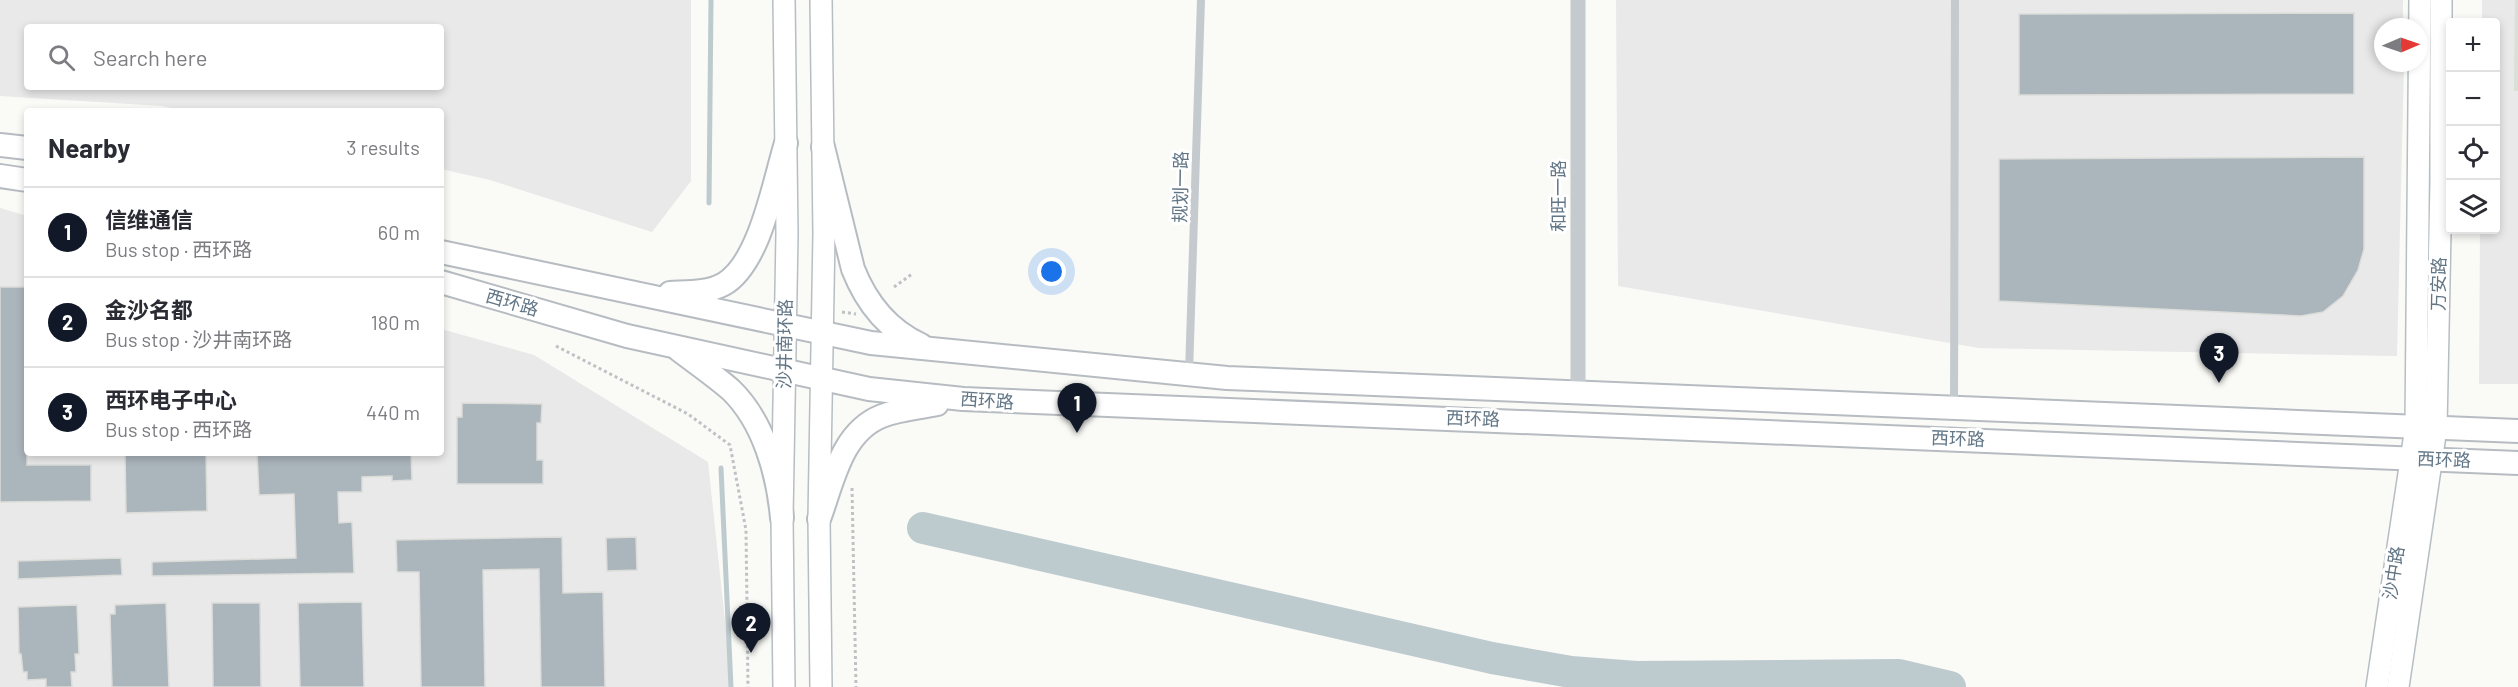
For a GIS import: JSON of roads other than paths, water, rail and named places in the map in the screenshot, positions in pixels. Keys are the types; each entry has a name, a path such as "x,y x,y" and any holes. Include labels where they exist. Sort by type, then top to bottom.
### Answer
{"main road":[{"name":"沙井南环路","path":"784,0 786,143 782,518 784,687"},
{"name":"沙井南环路","path":"820,687 819,519 823,147 821,0"},
{"name":"万安路","path":"2420,0 2426,428"},
{"name":"万安路","path":"2422,459 2426,428 2441,182 2440,0"},
{"path":"635,294 710,290 724,284 747,263 754,249 786,143"},
{"path":"0,145 24,148"},
{"path":"823,147 859,285 868,300 889,324 908,338 928,348"},
{"path":"0,176 24,180"},
{"name":"西环路","path":"444,253 871,343 1189,374 1578,393 2518,431"},
{"name":"西环路","path":"444,283 627,336 869,390 963,399 2518,463"},
{"path":"674,346 732,391 753,422 776,477 782,518"},
{"path":"819,519 845,448 868,423 883,415 963,399"},
{"name":"沙中路","path":"2377,687 2422,459"},
{"name":"沙中路","path":"2398,687 2422,459"}],"street":[{"name":"和旺一路","path":"1578,0 1578,393"}],"lane":[{"name":"规划一路","path":"1189,374 1201,0"},
{"path":"1954,409 1955,0"}],"waterway":[{"path":"709,203 711,0"},
{"path":"721,468 731,687"},
{"path":"923,528 1492,658 1571,672 1636,677 1899,675 1950,687"}],"place":[{"name":"西环电子中心","path":"2219,383"},
{"name":"信维通信","path":"1077,433"},
{"name":"金沙名都","path":"751,653"}]}
